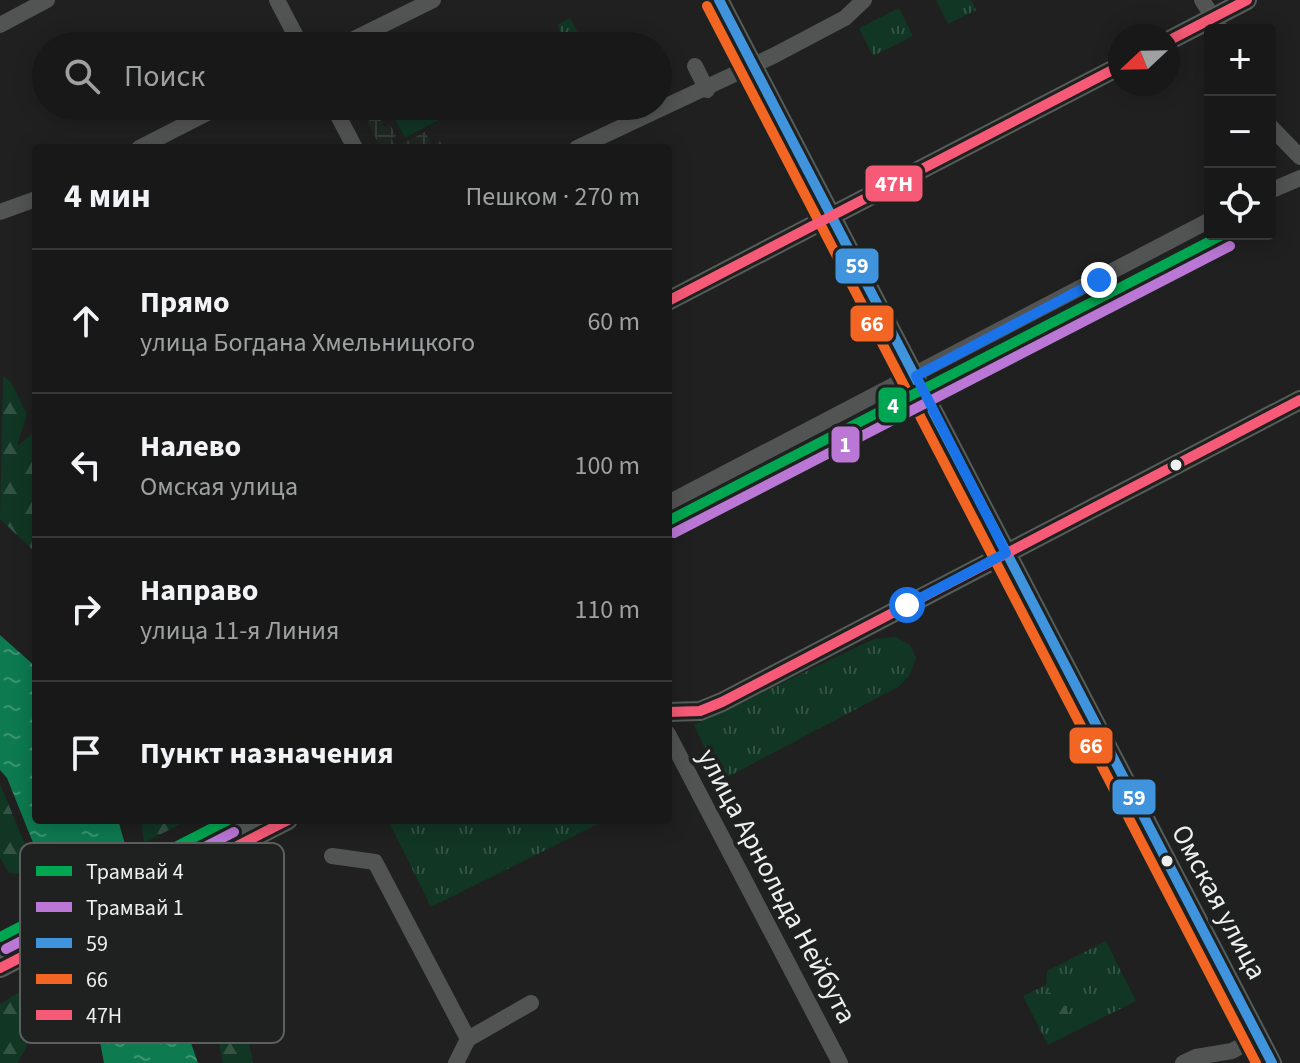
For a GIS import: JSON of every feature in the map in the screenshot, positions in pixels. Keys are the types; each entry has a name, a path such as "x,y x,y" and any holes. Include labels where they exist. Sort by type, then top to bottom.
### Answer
{"main road":[{"name":"Омская улица","path":"719,0 1272,1063"},
{"path":"1180,34 1247,0"},
{"path":"672,299 1108,72"},
{"path":"672,712 700,711 722,702 1300,400"},
{"path":"206,843 242,824"},
{"path":"243,843 280,824"},
{"path":"0,950 20,940"},
{"path":"0,968 20,958"}],"street":[{"path":"0,25 47,0"},
{"path":"277,0 294,32"},
{"path":"368,32 433,0"},
{"path":"672,106 845,18 864,0"},
{"path":"695,66 707,90"},
{"path":"147,144 194,120"},
{"path":"340,120 353,144"},
{"path":"586,144 640,120"},
{"path":"1276,132 1300,157"},
{"path":"1276,188 1300,178"},
{"path":"0,212 32,200"},
{"path":"672,501 1204,223"},
{"name":"улица Арнольда Нейбута","path":"672,742 840,1063"},
{"path":"332,856 375,862 468,1039"},
{"path":"456,1063 468,1039 531,1003"},
{"path":"1183,1063 1196,1057 1232,1051 1258,1037"}],"shaded area":[{"path":"381,120 385,127 390,124 396,136 391,138 394,144 379,144 367,122"},
{"path":"425,132 431,144 402,144"}],"green space":[{"path":"936,0 971,0 976,10 948,24"},
{"path":"899,8 913,36 873,56 859,28"},
{"path":"570,18 578,32 561,32 557,25"},
{"path":"396,120 439,120 405,138"},
{"path":"3,376 11,382 27,414 17,446 32,433 32,549 0,519"},
{"path":"896,637 910,645 916,658 909,676 898,687 720,781 694,725 874,639"},
{"path":"0,784 24,843 20,843 20,874 9,873 0,858"},
{"path":"142,824 180,824 144,843"},
{"path":"390,824 598,824 431,907"},
{"path":"1106,941 1136,1001 1048,1045 1023,996 1046,985 1047,971"},
{"path":"1056,989 1074,1024 1052,1035 1034,1000"},
{"path":"20,992 20,1043 28,1043 18,1063 0,1063 0,1004"},
{"path":"219,1043 248,1043 253,1063 223,1063"}],"water":[{"path":"0,635 32,663 32,824 119,824 125,843 33,843 7,778 0,770"},
{"path":"100,1043 191,1043 198,1063 104,1063"}],"tram line":[{"name":"4","path":"672,519 1212,240"},
{"name":"1","path":"674,533 1230,246"},
{"name":"4","path":"183,843 220,824"},
{"name":"1","path":"213,843 234,832"},
{"name":"4","path":"0,937 20,927"},
{"name":"1","path":"6,949 20,942"}],"transit line":[{"name":"59","path":"719,0 1272,1063"},
{"name":"47Н","path":"1180,35 1247,0"},
{"name":"66","path":"707,6 1256,1063"},
{"name":"47Н","path":"672,299 1108,72"},
{"name":"47Н","path":"672,712 700,711 722,702 1300,400"},
{"name":"47Н","path":"243,843 280,824"},
{"name":"47Н","path":"0,968 20,958"}],"route":[{"path":"907,605 1006,553 916,376 1099,280"}]}
